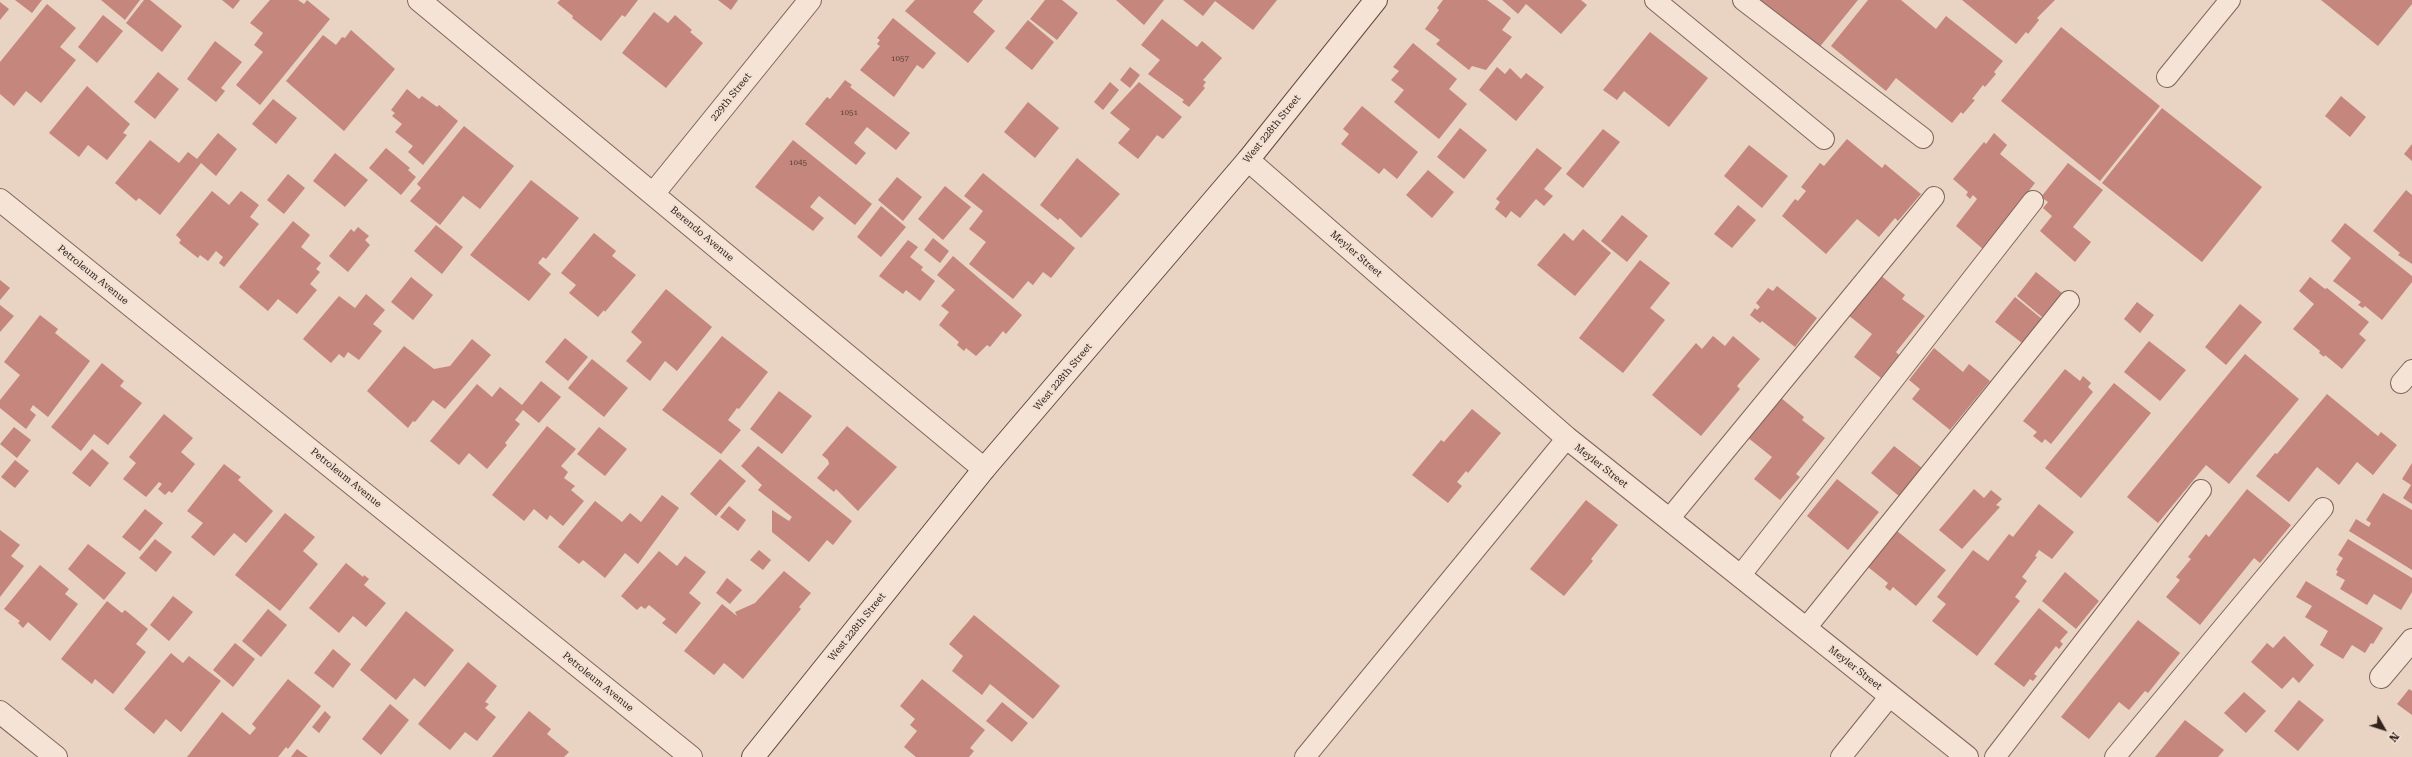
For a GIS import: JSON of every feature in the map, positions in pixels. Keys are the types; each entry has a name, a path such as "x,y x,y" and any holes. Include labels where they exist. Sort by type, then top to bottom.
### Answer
{"street":[{"name":"Berendo Avenue","path":"419,0 984,469"},
{"name":"229th Street","path":"653,194 810,0"},
{"name":"West 228th Street","path":"753,757 984,469 1248,160 1376,0"},
{"name":"Meyler Street","path":"1248,160 1567,438 1967,757"},
{"name":"Petroleum Avenue","path":"0,200 691,757"},
{"path":"2381,677 2412,640"},
{"path":"0,712 56,757"}],"lane":[{"path":"1655,0 1824,138"},
{"path":"1743,0 1923,138"},
{"path":"2167,77 2230,0"},
{"path":"1669,519 1934,197"},
{"path":"1740,576 2033,201"},
{"path":"1806,628 2069,301"},
{"path":"1305,757 1567,438"},
{"path":"1995,757 2201,490"},
{"path":"2114,757 2323,508"},
{"path":"1841,757 1890,696"}],"building":[{"path":"15,0 42,0 32,13"},
{"path":"101,0 140,0 125,20"},
{"path":"144,0 150,0 182,26 162,52 126,23"},
{"path":"222,0 240,0 233,9"},
{"path":"270,0 298,0 304,4 307,0 330,19 260,105 236,85 263,52 254,45 263,33 250,23"},
{"path":"560,0 638,0 625,17 622,15 601,41 572,18 573,16 557,3"},
{"path":"718,0 738,0 731,10"},
{"path":"915,0 983,0 973,12 995,31 968,63 905,11"},
{"path":"1045,0 1062,0 1078,13 1057,40 1030,19"},
{"path":"1116,0 1164,0 1144,25"},
{"path":"1183,0 1277,0 1253,30 1215,1 1203,16"},
{"path":"1443,0 1487,0 1511,18 1502,30 1512,37 1486,70 1472,66 1469,70 1436,44 1440,40 1425,29 1439,10 1437,8"},
{"path":"1502,0 1581,0 1587,5 1561,34 1526,4 1518,14"},
{"path":"1757,0 1858,0 1818,49"},
{"path":"1868,0 1901,0 1936,29 1946,16 2003,61 1994,72 1996,74 1985,87 1983,85 1972,99 1975,100 1963,114 1961,112 1952,123 1896,78 1886,91 1831,46"},
{"path":"1962,0 2055,0 2037,18 2039,20 2028,34 2026,32 2016,44"},
{"path":"2321,0 2412,0 2412,4 2378,46"},
{"path":"0,2 9,9 0,20"},
{"path":"47,4 76,28 60,47 76,60 41,103 26,91 14,106 0,94 0,62"},
{"path":"654,12 668,23 675,15 692,30 690,32 703,43 666,88 622,53"},
{"path":"103,15 123,31 97,63 78,47"},
{"path":"893,18 936,53 923,69 917,65 894,97 860,70 880,46 877,44 880,40 877,38"},
{"path":"1162,19 1197,47 1202,41 1222,58 1203,80 1206,82 1203,86 1205,88 1189,107 1182,102 1184,100 1148,74 1160,60 1141,45"},
{"path":"1028,20 1054,42 1032,70 1005,48"},
{"path":"2061,27 2160,106 2100,181 2001,101"},
{"path":"351,30 395,69 344,131 286,81 323,35 336,45 342,37 345,38"},
{"path":"1650,32 1708,78 1669,127 1624,91 1617,100 1603,90"},
{"path":"215,41 242,62 221,88 225,91 216,102 187,79"},
{"path":"1413,43 1457,79 1449,89 1467,104 1439,139 1394,102 1404,90 1391,80 1399,71 1393,67"},
{"path":"1130,67 1140,75 1130,88 1120,80"},
{"path":"1497,67 1505,74 1510,68 1521,79 1526,73 1544,87 1516,121 1479,90"},
{"path":"158,72 179,89 155,119 134,102"},
{"path":"845,80 852,85 850,87 910,133 896,150 867,127 854,143 866,153 856,165 805,124 827,97 830,99"},
{"path":"1110,82 1119,90 1103,110 1094,102"},
{"path":"1139,82 1182,117 1163,139 1157,135 1138,159 1118,143 1130,129 1110,113"},
{"path":"87,86 130,124 123,133 127,135 107,160 88,145 79,157 49,133"},
{"path":"407,89 419,99 422,96 437,107 439,105 458,121 423,165 408,152 413,146 395,132 402,124 392,116 395,113 391,110"},
{"path":"2341,96 2366,117 2350,137 2325,116"},
{"path":"273,99 297,118 276,144 252,124"},
{"path":"1028,102 1059,128 1035,158 1004,132"},
{"path":"1362,106 1418,152 1397,179 1384,168 1379,174 1341,144 1349,134 1343,129"},
{"path":"2162,108 2262,187 2202,262 2102,183"},
{"path":"464,126 514,166 480,209 463,196 440,225 410,201 421,188 417,184"},
{"path":"1460,128 1487,150 1464,179 1437,157"},
{"path":"1603,129 1620,142 1583,188 1566,174"},
{"path":"218,133 237,149 216,176 201,163 160,215 139,198 136,201 115,183 150,140 179,163 188,152 197,159"},
{"path":"1994,133 2007,145 2000,154 2035,183 1983,249 1956,226 1977,199 1973,195 1970,199 1966,195 1968,192 1953,179 1984,142 1986,144"},
{"path":"1847,139 1882,168 1885,164 1921,194 1898,221 1895,218 1879,237 1857,219 1826,254 1782,216 1795,199 1798,201 1806,191 1801,187 1820,163 1824,166"},
{"path":"793,140 872,204 855,225 819,196 810,207 824,218 813,231 755,187"},
{"path":"2412,144 2412,161 2404,154"},
{"path":"1749,145 1788,176 1762,208 1724,176"},
{"path":"386,148 410,168 408,170 416,177 401,195 369,168"},
{"path":"1537,148 1562,168 1544,189 1553,196 1544,206 1536,199 1520,218 1511,211 1506,218 1495,209 1500,202 1496,199"},
{"path":"335,153 368,180 345,207 313,181"},
{"path":"1077,158 1120,194 1081,238 1060,218 1058,220 1040,205"},
{"path":"2068,163 2103,190 2073,227 2091,242 2075,262 2040,231 2052,216 2043,208 2048,202 2041,197"},
{"path":"1428,170 1454,192 1432,218 1406,195"},
{"path":"983,173 1075,248 1051,278 1043,272 1033,285 1028,281 1013,299 969,264 986,242 969,229 983,211 964,196"},
{"path":"288,174 305,188 284,214 267,200"},
{"path":"897,177 922,197 903,221 878,200"},
{"path":"531,180 579,218 546,259 543,257 538,263 551,274 529,301 470,255"},
{"path":"945,186 971,207 943,240 918,219"},
{"path":"2406,190 2412,195 2412,264 2398,255 2400,253 2373,231"},
{"path":"212,191 229,205 241,191 259,205 250,217 259,224 224,267 219,263 223,257 216,251 208,261 200,255 198,258 179,243 181,240 176,235"},
{"path":"1738,205 1756,220 1732,248 1714,234"},
{"path":"881,206 906,227 881,257 857,237"},
{"path":"1622,215 1648,236 1627,262 1601,241"},
{"path":"293,221 310,235 301,247 321,263 316,269 320,272 310,284 317,290 297,314 278,299 268,311 239,287"},
{"path":"2345,223 2412,276 2412,282 2382,320 2365,306 2363,308 2358,305 2361,302 2333,281 2351,258 2331,241"},
{"path":"436,225 463,247 442,274 414,251"},
{"path":"358,227 369,236 365,240 370,245 348,272 329,256 351,229 354,232"},
{"path":"1583,229 1611,253 1575,296 1537,265 1564,233 1573,241"},
{"path":"594,233 616,251 612,256 636,275 605,312 604,310 598,317 569,293 576,285 561,273"},
{"path":"933,238 949,251 940,263 924,250"},
{"path":"908,240 918,247 910,257 923,267 921,270 935,281 920,301 906,290 903,294 879,276"},
{"path":"953,256 1022,315 1006,334 1003,331 990,347 987,345 976,356 966,348 964,351 957,345 959,342 939,325 949,312 941,306 955,290 937,275"},
{"path":"1640,260 1670,283 1650,308 1665,320 1623,373 1579,338"},
{"path":"2036,272 2062,293 2042,317 2017,296"},
{"path":"1880,275 1905,295 1902,299 1925,316 1896,352 1899,355 1881,378 1854,357 1872,334 1848,315"},
{"path":"411,277 433,295 413,320 391,302"},
{"path":"2310,277 2325,289 2327,288 2369,322 2359,334 2366,340 2342,369 2325,355 2324,357 2319,353 2320,351 2293,329 2314,304 2299,291"},
{"path":"0,280 10,288 0,300"},
{"path":"1777,286 1817,318 1795,347 1762,321 1760,323 1750,315 1755,308 1757,310 1760,307 1756,303 1768,288 1773,291"},
{"path":"666,289 712,327 677,371 665,361 650,381 626,361 642,342 631,332"},
{"path":"366,294 385,310 373,324 382,331 359,360 348,352 344,358 339,354 331,363 303,339 339,296 355,308"},
{"path":"2015,297 2042,319 2022,343 1995,322"},
{"path":"2137,302 2154,315 2140,333 2124,319"},
{"path":"2240,304 2262,322 2226,365 2205,347"},
{"path":"0,305 14,316 0,332"},
{"path":"40,315 58,329 55,333 90,361 48,417 33,405 30,410 36,415 26,429 0,408 0,400 20,375 4,362"},
{"path":"722,336 768,372 739,409 737,408 728,420 741,430 721,454 662,410"},
{"path":"1713,336 1725,346 1733,336 1760,359 1737,386 1740,389 1701,436 1652,395 1696,343 1702,349"},
{"path":"565,338 588,357 568,381 545,362"},
{"path":"472,339 491,355 445,409 433,400 415,422 413,421 408,428 367,391 404,346 434,369 450,366"},
{"path":"2149,341 2186,370 2160,401 2124,372"},
{"path":"1934,348 1963,372 1969,364 1990,381 1950,430 1912,399 1920,389 1909,380"},
{"path":"2245,354 2299,399 2229,484 2206,465 2158,523 2127,497"},
{"path":"592,359 628,388 604,417 568,388"},
{"path":"102,363 124,381 120,386 142,403 108,445 94,434 81,451 51,427"},
{"path":"2065,369 2080,381 2083,376 2091,383 2088,387 2093,392 2051,444 2045,439 2042,443 2033,436 2037,432 2023,421"},
{"path":"541,381 561,397 539,423 523,410 515,420 520,424 505,443 507,445 487,469 469,453 459,465 430,441 477,384 492,397 500,387 522,405"},
{"path":"2114,383 2151,413 2081,498 2045,468"},
{"path":"779,391 812,416 782,454 750,429"},
{"path":"2327,394 2378,436 2381,432 2397,445 2373,475 2357,462 2339,485 2317,467 2289,502 2256,476 2275,453 2277,454"},
{"path":"1780,397 1804,417 1802,420 1825,438 1796,474 1800,477 1780,500 1754,479 1772,457 1747,437"},
{"path":"1472,409 1501,433 1468,473 1466,471 1457,482 1462,486 1448,503 1412,475 1441,440 1444,442"},
{"path":"164,414 193,438 181,452 195,464 172,493 169,491 165,495 158,489 162,484 159,482 146,497 123,479 136,463 129,457"},
{"path":"547,426 576,449 561,466 568,472 564,478 575,486 571,490 584,501 563,526 550,515 547,520 534,509 524,521 492,495"},
{"path":"847,426 897,467 858,511 836,489 834,492 817,478 829,464 828,460 822,455"},
{"path":"14,427 31,440 17,458 0,444"},
{"path":"599,427 627,449 605,476 577,454"},
{"path":"758,446 852,521 833,545 827,540 809,562 772,532 772,510 789,521 792,517 758,490 762,485 741,466"},
{"path":"1894,446 1922,468 1899,496 1871,473"},
{"path":"92,449 109,463 90,487 72,473"},
{"path":"720,459 746,481 716,516 690,494"},
{"path":"15,460 29,471 15,488 1,477"},
{"path":"2412,463 2412,504 2403,498 2411,485 2402,479"},
{"path":"224,464 241,477 238,480 273,511 246,543 234,533 214,556 191,537 203,523 187,511"},
{"path":"1837,479 1879,512 1848,550 1807,516"},
{"path":"1974,489 1984,498 1991,490 2002,499 1996,505 2000,507 1962,549 1939,530"},
{"path":"2247,489 2291,525 2260,563 2254,558 2200,625 2166,597 2180,580 2176,577 2191,559 2188,557 2206,534 2209,537"},
{"path":"2383,493 2412,510 2412,570 2349,531 2356,519 2369,527 2371,523 2366,520"},
{"path":"662,495 679,508 638,564 625,553 605,578 583,560 579,564 558,547 595,501 622,522 630,513 641,522"},
{"path":"1586,500 1618,525 1591,559 1593,561 1564,596 1530,569"},
{"path":"2039,504 2074,532 2052,559 2039,550 2035,556 2037,557 2022,577 2027,581 2015,597 2020,601 1977,656 1932,621 1946,604 1937,597 1973,550 1988,561 2009,534 2013,537"},
{"path":"729,506 746,520 738,531 720,517"},
{"path":"145,509 163,523 140,551 122,537"},
{"path":"285,513 315,537 303,551 318,564 280,611 235,575"},
{"path":"0,530 20,545 11,556 24,566 0,597"},
{"path":"1897,531 1946,570 1916,606 1893,587 1890,591 1885,587 1888,583 1868,567"},
{"path":"155,539 172,552 156,572 139,558"},
{"path":"2348,539 2412,578 2412,592 2401,610 2374,594 2367,605 2340,589 2345,580 2336,575 2338,571 2336,570 2343,558 2338,555"},
{"path":"88,544 126,573 104,600 68,569"},
{"path":"759,550 771,560 763,570 750,560"},
{"path":"659,551 677,566 685,556 706,572 689,593 701,603 676,634 662,623 666,619 649,605 645,609 641,606 637,610 621,596"},
{"path":"346,563 363,577 364,575 369,579 364,585 386,603 366,627 353,616 339,633 309,608"},
{"path":"40,565 69,589 65,594 78,604 50,641 28,622 23,628 18,623 20,621 4,609"},
{"path":"784,571 811,593 799,607 801,609 743,679 724,663 714,675 684,651 722,604 737,616 735,612 755,603"},
{"path":"2065,572 2099,601 2076,629 2042,601"},
{"path":"727,578 742,590 730,604 716,593"},
{"path":"2306,581 2383,628 2373,644 2371,643 2365,653 2352,645 2343,659 2320,645 2328,631 2305,617 2312,606 2296,597"},
{"path":"173,596 193,612 169,641 150,625"},
{"path":"107,601 122,613 125,610 148,629 136,644 146,652 113,694 95,679 92,684 61,659"},
{"path":"2039,608 2068,632 2060,641 2063,644 2059,649 2056,646 2034,674 2037,676 2033,681 2030,679 2024,687 1994,664"},
{"path":"268,609 287,625 261,657 242,641"},
{"path":"406,611 454,650 425,687 414,678 396,700 360,670"},
{"path":"974,615 1060,686 1033,719 990,684 982,695 952,671 963,656 949,644"},
{"path":"2138,620 2180,653 2148,693 2145,691 2129,710 2119,702 2089,739 2061,717"},
{"path":"2284,636 2314,665 2299,683 2293,677 2282,689 2251,662 2267,643 2273,648"},
{"path":"235,643 255,659 233,687 213,670"},
{"path":"333,649 351,664 333,688 314,673"},
{"path":"171,653 183,663 189,656 221,681 181,732 166,719 154,734 124,709"},
{"path":"468,662 497,686 485,702 489,704 485,708 496,717 477,741 465,732 450,750 418,724"},
{"path":"288,679 321,706 288,749 286,747 278,757 187,757 222,712 250,735 256,728 252,724"},
{"path":"922,679 985,730 970,748 974,751 969,757 916,757 904,747 917,731 910,725 915,719 900,706"},
{"path":"2409,689 2412,691 2412,715 2397,704"},
{"path":"2244,692 2266,711 2246,733 2224,713"},
{"path":"2299,700 2324,720 2298,751 2274,731"},
{"path":"1002,702 1028,723 1012,742 986,721"},
{"path":"390,704 409,720 381,755 362,739"},
{"path":"325,711 331,717 319,733 312,727"},
{"path":"529,711 551,729 547,734 569,752 564,757 492,757"},
{"path":"2185,720 2224,750 2218,757 2155,757"},
{"path":"297,749 308,757 291,757"}]}
